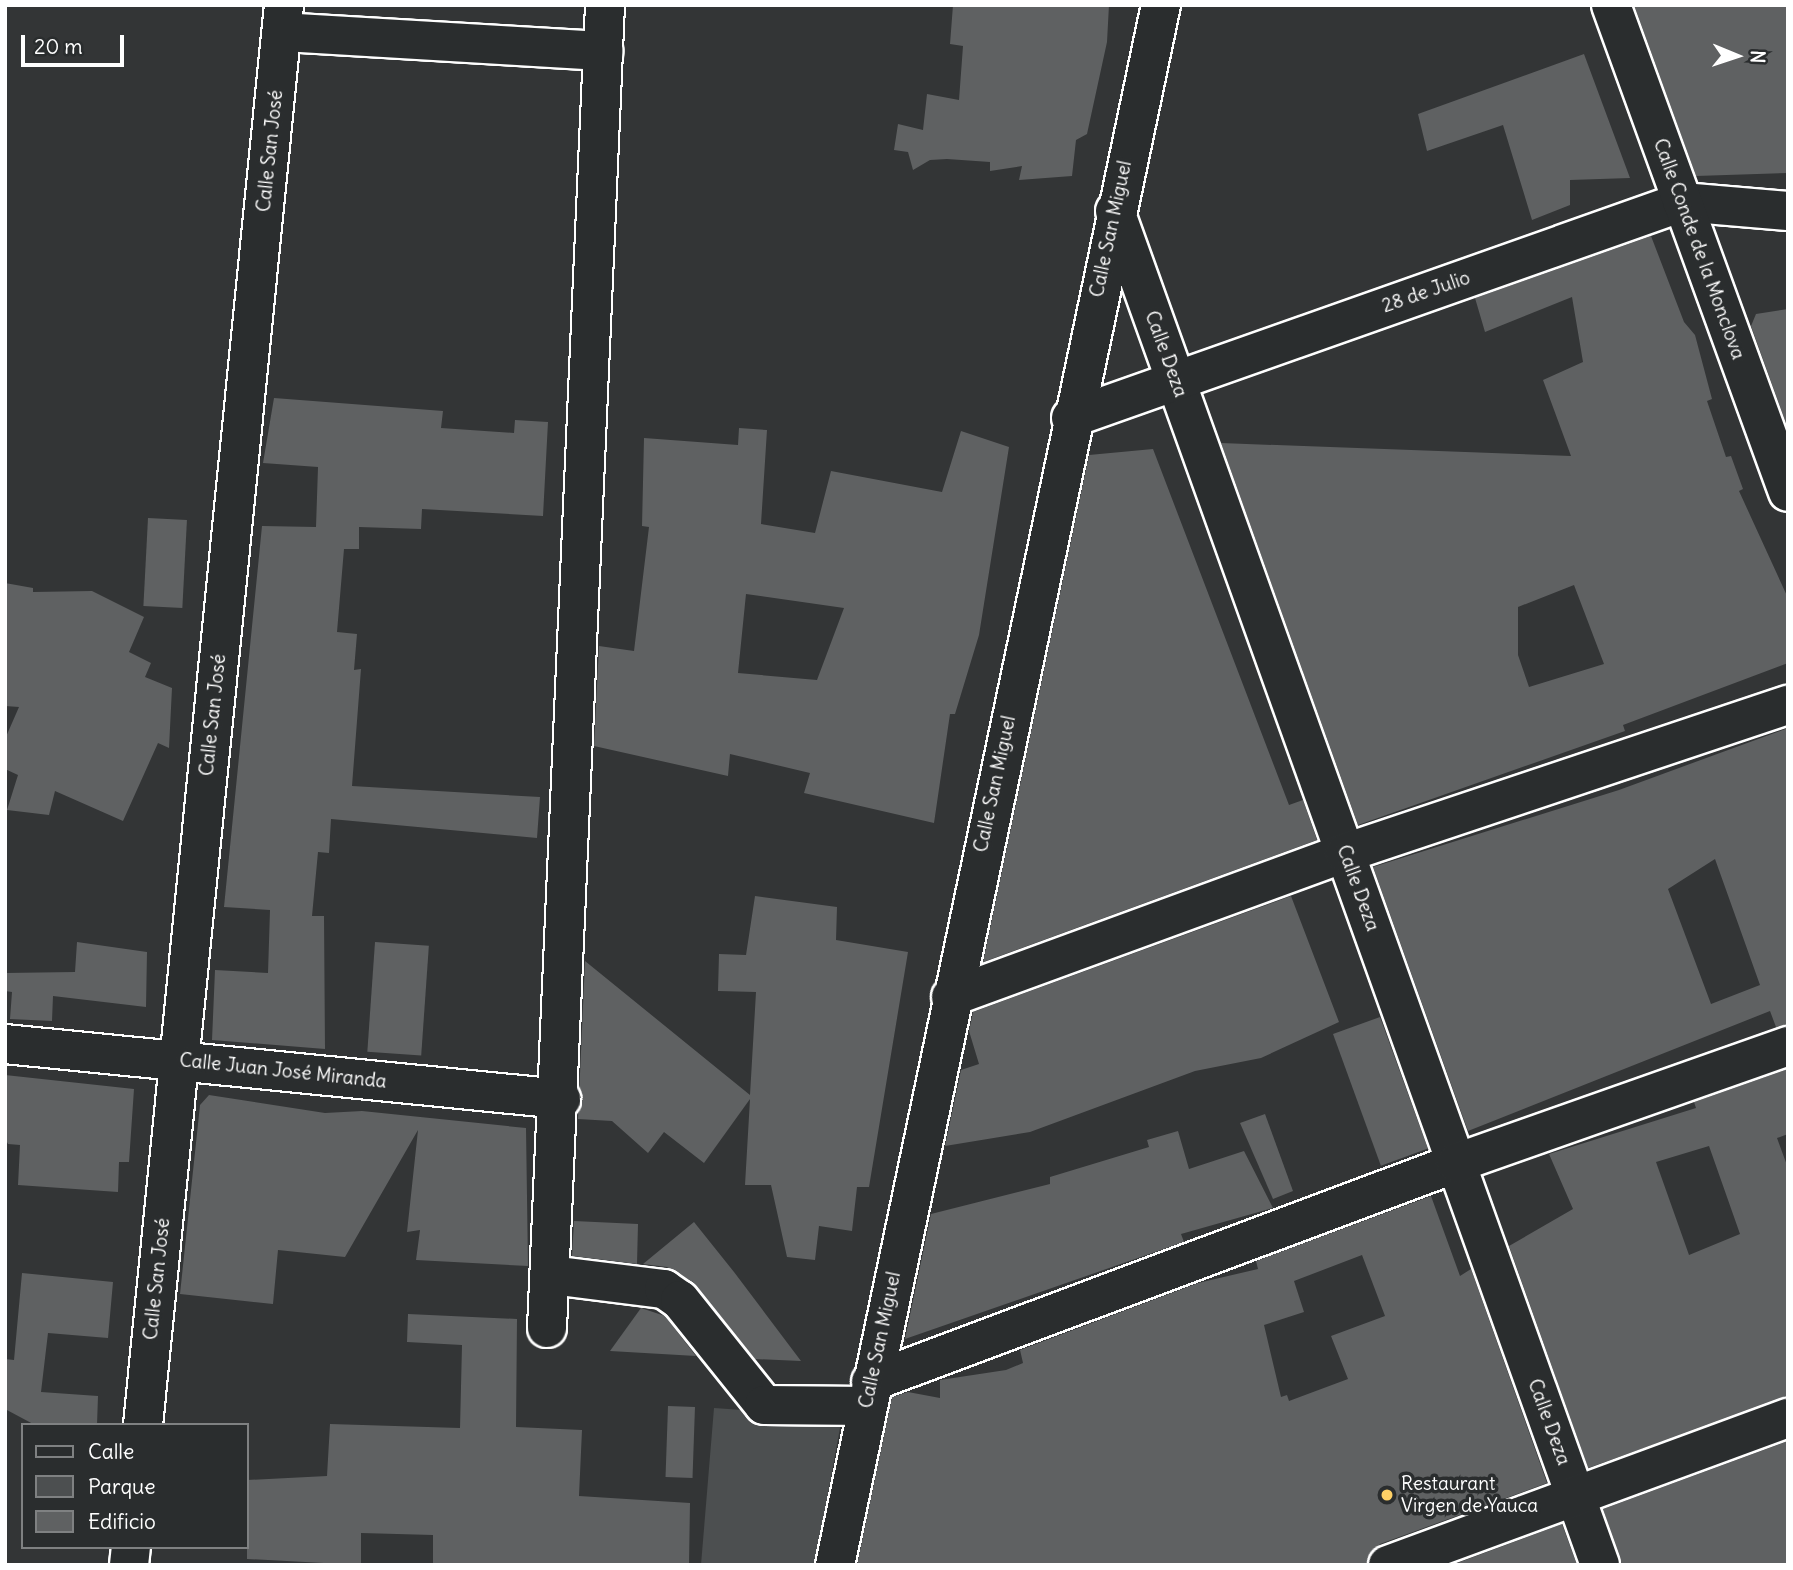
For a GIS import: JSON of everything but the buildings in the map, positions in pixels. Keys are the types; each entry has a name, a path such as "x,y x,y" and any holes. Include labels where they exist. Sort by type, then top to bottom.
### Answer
{"street":[{"path":"547,1328 561,1099 605,5"},
{"name":"Calle San Miguel","path":"835,1565 1071,418 1161,5"},
{"name":"Calle Conde de la Monclova","path":"1611,5 1788,492"},
{"path":"283,19 603,51"},
{"name":"Calle San José","path":"142,1423 283,19"},
{"name":"28 de Julio","path":"1071,418 1175,379 1682,202 1788,211"},
{"name":"Calle Deza","path":"1115,211 1600,1565"},
{"path":"951,998 1345,853 1788,705"},
{"name":"Calle Juan José Miranda","path":"5,1044 561,1099"},
{"path":"551,1275 664,1289 680,1300 764,1405 869,1394 1456,1163 1788,1046"},
{"path":"1388,1565 1574,1492 1788,1418"}],"green space":[{"path":"714,1408 842,1417 815,1565 701,1565"}],"place":[{"name":"Restaurant Virgen de Yauca","path":"1387,1495"}]}
